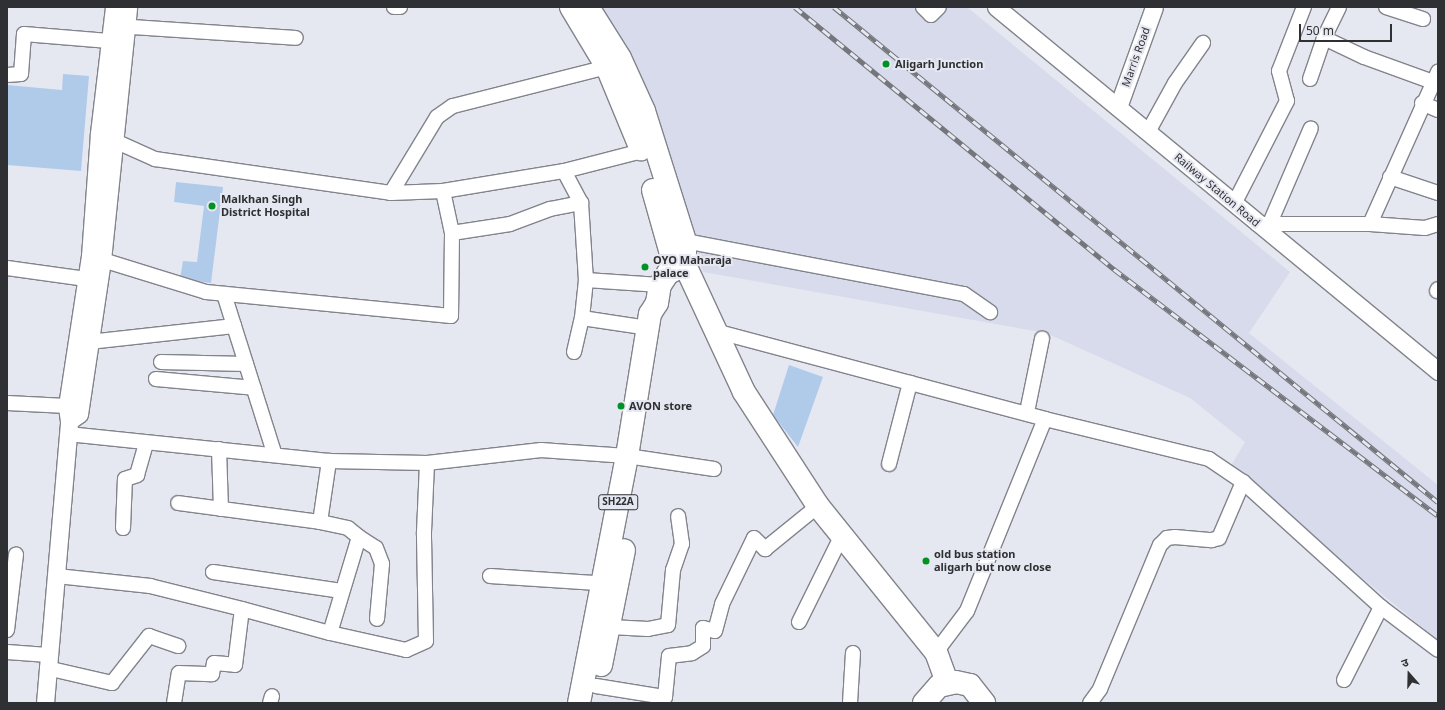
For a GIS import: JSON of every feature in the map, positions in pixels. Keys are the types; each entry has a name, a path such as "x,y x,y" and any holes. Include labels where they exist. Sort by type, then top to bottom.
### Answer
{"main road":[{"path":"571,7 607,67 642,151 670,250 684,255"},
{"path":"588,7 620,58 644,111 684,255 715,331 759,418 818,506 936,652 947,683"},
{"name":"SH22A","path":"648,370 650,314 668,273 684,255"},
{"name":"SH22A","path":"579,703 610,584 648,370 663,315 659,294"},
{"name":"SH22A","path":"595,695 610,627 610,584"},
{"path":"924,703 931,692 947,683 970,686 984,703"}],"street":[{"path":"81,343 116,142 114,7"},
{"path":"68,421 79,414 81,343 86,279 96,258 99,133 115,31 128,7"},
{"path":"394,7 400,7"},
{"path":"923,7 931,15 938,7"},
{"name":"Railway Station Road","path":"996,7 1234,204 1263,223 1438,370"},
{"name":"Marris Road","path":"1118,107 1154,7"},
{"path":"1234,204 1287,101 1279,71 1304,7"},
{"path":"1310,79 1324,38 1339,7"},
{"path":"1386,7 1422,19"},
{"path":"7,74 21,74 24,34 115,31 296,38"},
{"path":"1324,38 1364,57 1436,77 1422,103 1370,224"},
{"path":"1148,132 1175,83 1203,43"},
{"path":"391,193 437,117 453,106 607,67"},
{"path":"1422,103 1438,110"},
{"path":"1311,128 1263,223 1370,224 1425,228 1438,224"},
{"path":"99,133 155,159 391,193 443,191 564,171 598,165 642,151"},
{"path":"564,171 581,203 586,280 582,318 574,352"},
{"path":"1390,178 1438,193"},
{"path":"96,258 206,292 451,316 452,233 443,191"},
{"path":"452,233 510,224 550,209 581,203"},
{"path":"684,255 964,294 990,312"},
{"path":"7,268 86,279"},
{"path":"586,280 659,294"},
{"path":"224,294 274,453"},
{"path":"582,318 649,328"},
{"path":"81,343 234,326"},
{"path":"715,331 1026,412 1045,419 1209,459 1243,482 1381,607 1438,650"},
{"path":"1026,412 1042,339"},
{"path":"161,362 246,364"},
{"path":"156,379 254,388"},
{"path":"889,464 910,383"},
{"path":"7,403 146,443 274,453 329,461 427,463 541,450 633,457 714,469"},
{"path":"936,652 967,611 1045,419"},
{"path":"44,703 57,576 68,421"},
{"path":"122,528 125,479 137,475 146,443"},
{"path":"219,448 221,509"},
{"path":"320,522 329,461"},
{"path":"57,576 150,586 330,633 406,650 426,641 424,532 427,463"},
{"path":"1093,702 1100,689 1160,545 1167,538 1175,537 1212,540 1219,538 1243,482"},
{"path":"178,503 320,522 348,528 376,548 382,564 377,619"},
{"path":"595,695 665,697 669,656 692,653 703,646 703,628 715,631 722,604 754,538 765,549 818,506"},
{"path":"610,627 648,628 668,625 673,570 682,544 678,516"},
{"path":"330,633 342,591 355,558 359,537"},
{"path":"799,622 842,537"},
{"path":"7,630 16,555"},
{"path":"213,572 342,591"},
{"path":"490,576 610,584"},
{"path":"1344,680 1381,607"},
{"path":"174,703 179,673 212,674 214,663 235,665 242,610"},
{"path":"7,652 48,662 112,683 149,636 178,646"},
{"path":"850,703 853,653"}],"shaded area":[{"path":"597,7 967,7 1290,272 1249,333 1438,485 1438,640 1229,469 1245,442 1190,398 1046,333 703,272 631,53"}],"building":[{"path":"63,74 89,76 81,171 7,165 7,85 62,90"},
{"path":"176,182 223,187 211,283 180,279 183,261 197,262 204,206 174,202"},
{"path":"789,365 823,377 798,447 773,415"}],"railway":[{"path":"795,7 1114,269 1438,516"},
{"path":"834,7 1438,502"}],"place":[{"name":"Aligarh Junction","path":"886,64"},
{"name":"Malkhan Singh District Hospital","path":"212,206"},
{"name":"OYO Maharaja palace","path":"645,267"},
{"name":"AVON store","path":"621,406"},
{"name":"old bus station aligarh but now close","path":"926,561"}]}
